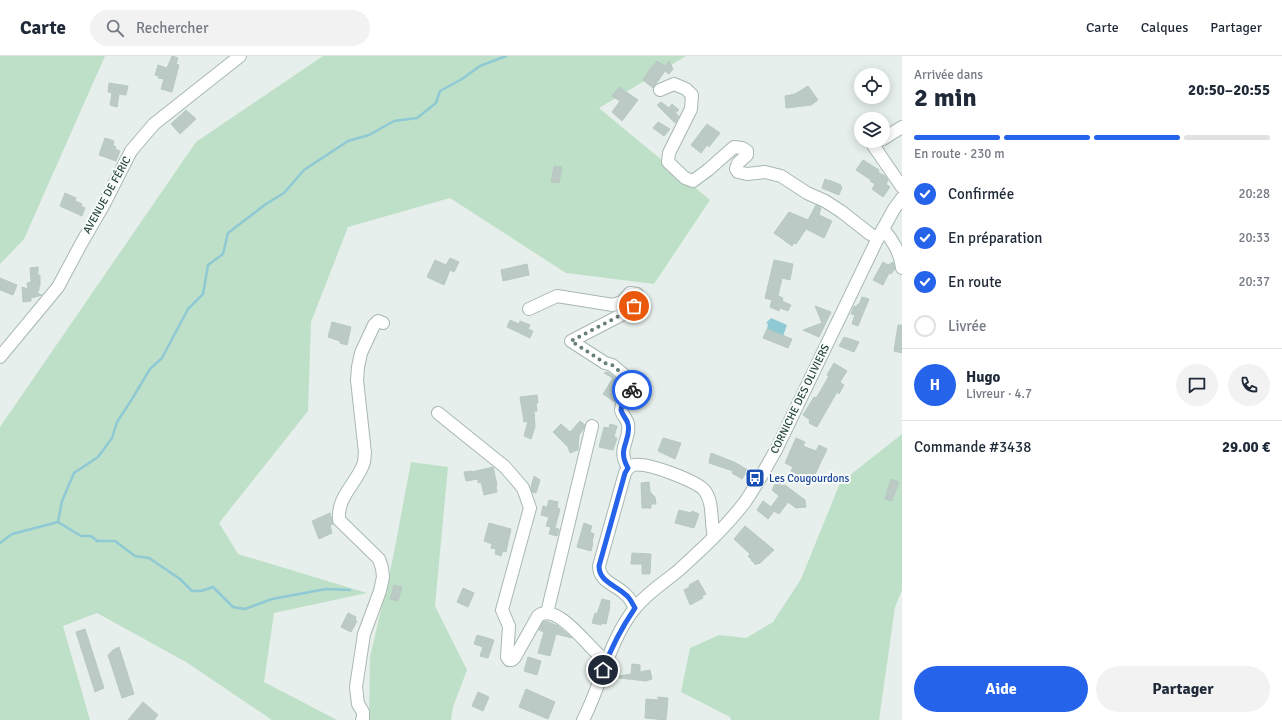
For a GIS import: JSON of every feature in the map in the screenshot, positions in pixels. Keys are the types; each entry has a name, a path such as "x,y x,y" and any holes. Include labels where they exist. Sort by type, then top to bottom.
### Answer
{"street":[{"name":"AVENUE DE FÉRIC","path":"0,357 58,287 104,204 131,151 154,124 240,56"},
{"path":"660,90 674,84 686,89 692,95 691,110 669,153 668,162 685,178 693,181 701,176 734,147 742,148 747,151 747,155 738,163 736,168 738,172 747,174 765,172 781,176 807,193 825,200 870,234 880,234 892,241 898,252 902,268"},
{"path":"890,135 902,127"},
{"path":"875,148 902,187"},
{"name":"CORNICHE DES OLIVIERS","path":"583,720 607,660 635,608 679,570 714,536 744,503 761,476 776,450 880,234 902,198"},
{"path":"529,309 557,296 613,305 622,302 630,293 637,294 640,301 627,312 571,341 605,363 612,365 635,384 622,405 621,410 628,425 622,453 628,468"},
{"path":"362,720 363,712 358,704 356,687 364,634 380,591 383,577 382,568 379,559 339,520 338,512 346,492 359,474 364,464 365,453 357,380 358,367 362,353 374,325 378,321 383,323"},
{"path":"438,413 505,467 523,488 530,508 502,610 509,626 507,658 512,660 515,657 538,616 542,613 547,613 566,623 599,655 607,660"},
{"path":"547,613 592,426"},
{"path":"635,608 627,596 602,577 599,572 599,566 605,544 625,473 628,468 635,465 649,467 681,477 704,490 709,499 712,511 714,536"}],"green space":[{"path":"0,56 105,56 24,239 0,264"},
{"path":"323,56 686,56 599,108 710,200 654,284 566,273 450,198 348,227 311,322 308,411 219,523 238,554 367,593 274,613 264,682 337,720 272,720 186,662 97,613 63,626 90,720 0,720 0,427 196,142"},
{"path":"902,434 902,590 895,607 879,720 731,720 730,717 681,692 690,648 719,635 746,638 773,622 801,579 840,483"},
{"path":"411,462 448,467 435,606 467,670 453,707 451,720 368,720 370,657 393,558"}],"water":[{"path":"771,318 787,325 783,336 767,329 768,324 766,323"}],"building":[{"path":"172,56 178,58 176,64 179,65 172,92 161,89 164,79 158,78 159,76 155,75 158,65 167,68"},
{"path":"657,61 665,66 669,61 673,69 669,74 665,71 653,88 643,80"},
{"path":"109,83 128,86 126,95 119,94 117,107 110,105 112,93 108,92"},
{"path":"808,86 818,100 811,105 786,108 785,96 795,94"},
{"path":"619,87 638,100 622,121 612,112 620,101 612,96"},
{"path":"661,102 669,108 672,104 679,110 675,113 679,116 675,123 657,105"},
{"path":"186,110 196,119 180,134 171,124"},
{"path":"658,122 670,129 664,136 653,128"},
{"path":"707,124 720,133 709,147 707,145 701,153 691,145"},
{"path":"105,138 114,141 113,145 116,147 115,149 120,151 116,161 99,155"},
{"path":"863,160 879,170 878,172 885,176 888,180 886,184 890,187 883,197 872,189 875,184 870,181 871,180 856,170"},
{"path":"554,166 562,167 559,183 551,182"},
{"path":"825,179 841,185 840,186 842,187 839,195 822,188"},
{"path":"65,193 76,198 75,201 82,204 81,206 85,208 82,216 60,206"},
{"path":"816,205 821,208 819,215 832,221 824,238 806,229 796,244 794,243 792,246 774,233 789,212 808,220"},
{"path":"450,258 459,262 454,272 450,270 444,285 427,277 435,260 446,265"},
{"path":"774,260 793,264 790,280 782,278 778,296 783,298 782,301 791,305 788,311 780,308 779,311 770,307 772,300 765,298"},
{"path":"883,262 888,265 893,262 895,269 891,274 889,273 883,285 873,280"},
{"path":"527,264 529,275 503,281 501,270"},
{"path":"38,267 40,286 37,293 42,295 31,298 31,301 23,302 22,287 28,289 27,283 31,282 30,268"},
{"path":"0,278 17,285 13,295 0,290"},
{"path":"862,297 869,299 858,326 852,324 855,315 851,314 854,306 856,307 858,304 859,305"},
{"path":"815,306 831,312 819,337 803,330 822,323"},
{"path":"510,320 519,324 520,321 530,325 528,329 533,331 530,338 507,327"},
{"path":"332,322 351,327 347,345 328,337"},
{"path":"898,325 902,325 902,353 894,351"},
{"path":"767,329 792,339 788,348 763,338"},
{"path":"844,337 859,342 854,352 839,346"},
{"path":"834,363 847,371 840,382 844,385 839,394 837,392 817,427 809,423 810,420 803,415 814,397 816,398 821,390"},
{"path":"608,372 625,386 615,402 603,394 613,378 604,373"},
{"path":"537,395 537,411 534,411 535,427 531,439 524,436 528,421 524,422 520,397"},
{"path":"580,421 585,425 579,435 578,450 570,453 568,447 553,432 561,424 570,432"},
{"path":"610,424 617,426 614,437 617,438 613,450 599,447 604,427 609,428"},
{"path":"663,438 681,443 675,459 658,451"},
{"path":"796,438 805,442 803,446 816,451 819,445 827,449 812,481 791,471 793,467 785,463"},
{"path":"711,453 734,462 748,470 742,479 732,473 733,471 709,463"},
{"path":"493,467 497,492 484,495 481,482 478,483 478,479 466,481 464,472 472,472"},
{"path":"534,476 540,480 536,493 532,492 531,487"},
{"path":"891,479 899,482 892,501 885,499"},
{"path":"649,482 650,492 655,497 656,504 651,504 651,508 642,508 641,483"},
{"path":"780,483 781,486 785,485 805,500 806,507 796,508 788,502 779,514 774,511 768,519 757,510 763,501 771,507 779,496 772,490 775,484"},
{"path":"549,500 558,502 557,508 560,509 555,528 559,529 557,536 549,534 551,527 546,526 549,517 541,515 543,506 547,507"},
{"path":"679,510 691,513 692,511 699,514 694,528 675,523"},
{"path":"330,513 333,524 330,525 332,533 319,539 312,521"},
{"path":"489,523 511,529 506,552 503,551 501,556 495,554 496,549 491,548 492,544 484,541"},
{"path":"584,523 592,526 590,532 594,534 591,551 577,547"},
{"path":"745,526 774,550 756,565 748,556 750,554 734,539"},
{"path":"632,553 651,554 650,574 642,574 642,564 631,564"},
{"path":"698,580 706,594 702,596 703,598 690,605 684,590"},
{"path":"394,585 402,587 398,601 390,599"},
{"path":"463,588 474,593 468,607 457,602"},
{"path":"602,599 610,601 610,606 606,624 602,623 601,625 592,623"},
{"path":"348,613 356,617 355,620 357,621 351,632 341,627"},
{"path":"546,621 558,626 572,638 556,634 550,656 538,653 544,632 539,630 543,622"},
{"path":"85,629 104,688 95,692 76,632"},
{"path":"477,635 494,640 488,658 480,656 483,647 474,644"},
{"path":"119,647 134,694 122,698 108,655"},
{"path":"528,657 541,661 537,675 524,671"},
{"path":"632,664 640,665 640,672 650,670 652,679 646,681 619,678 619,676 631,674"},
{"path":"526,689 555,702 548,719 519,707"},
{"path":"478,692 489,697 483,711 472,706"},
{"path":"658,697 668,698 666,720 645,718 646,699 658,700"},
{"path":"143,702 158,715 154,720 128,720"}],"waterway":[{"path":"0,543 12,534 58,522 62,501 74,473 98,457 112,438 117,422 150,369 162,358 188,309 203,294 208,265 223,254 228,233 266,204 284,193 304,170 348,141 369,135 394,121 417,118 436,103 440,91 462,79 480,66 506,56"},
{"path":"58,522 81,536 91,536 97,541 115,541 135,556 149,558 180,579 192,591 201,591 213,587 233,607 245,609 272,599 326,589 350,590"}],"way so far":[{"path":"632,390 635,384 632,380 612,365 605,363 571,341 627,312 634,306"}],"place":[{"name":"Les Cougourdons","path":"755,478"}],"route":[{"path":"603,670 613,646 635,608 621,590 602,577 599,572 599,566 625,473 628,468 622,453 628,425 621,410 622,405 632,390"}]}
